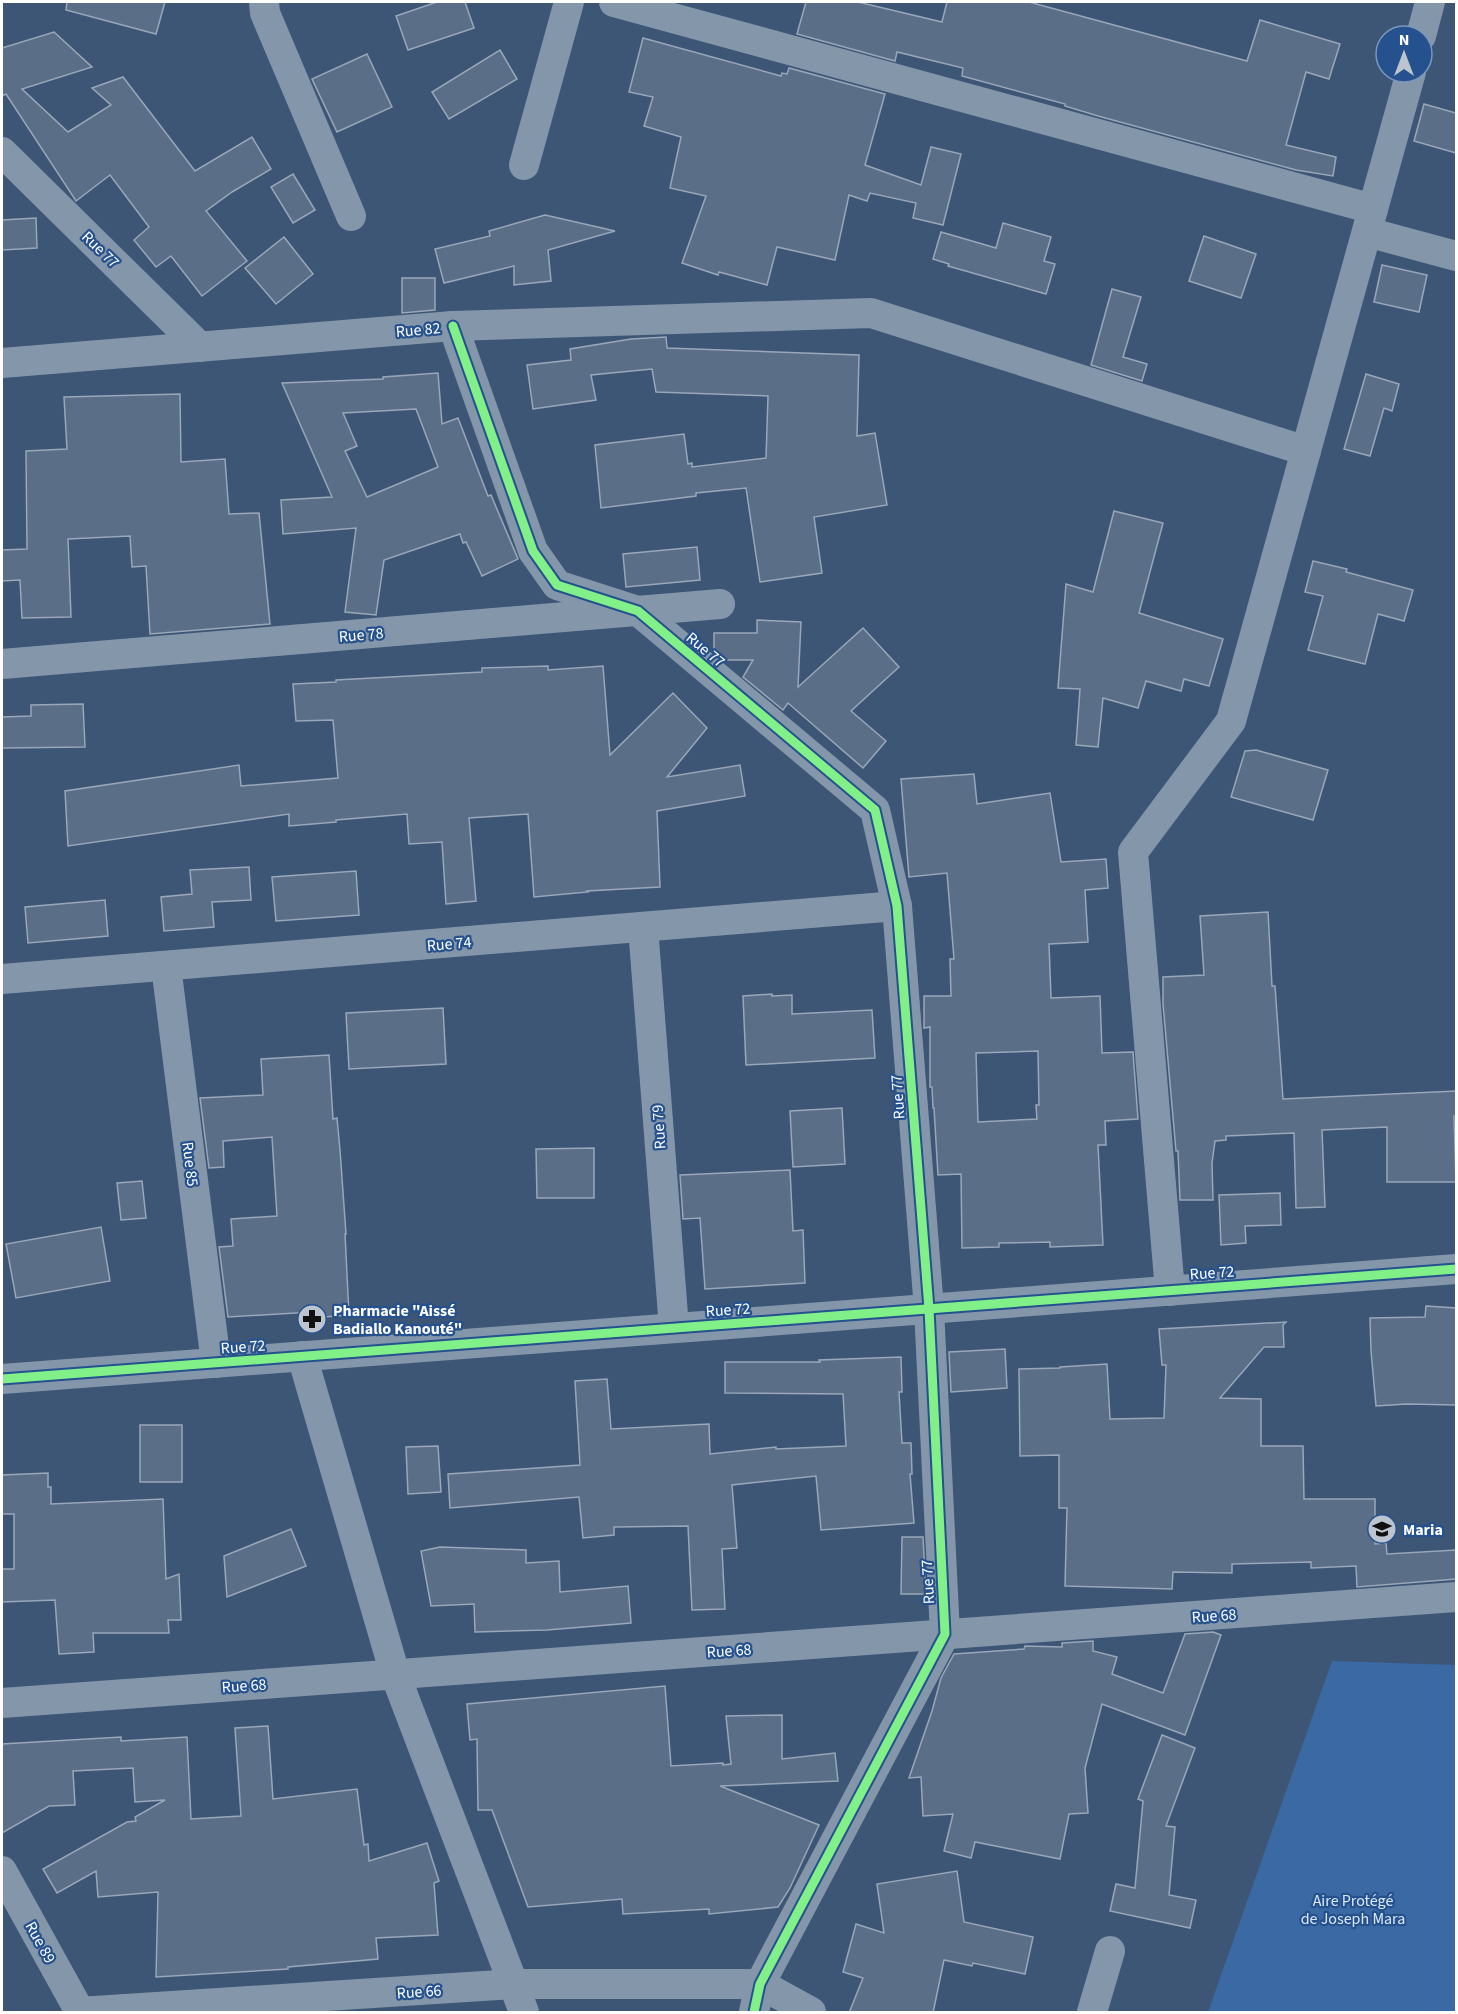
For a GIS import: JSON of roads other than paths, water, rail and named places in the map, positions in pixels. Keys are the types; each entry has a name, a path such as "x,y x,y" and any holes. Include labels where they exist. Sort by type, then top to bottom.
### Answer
{"street":[{"path":"264,2 265,13 351,216"},
{"path":"524,165 569,2"},
{"path":"614,2 1370,220 1456,256"},
{"path":"1425,24 1431,2"},
{"path":"1170,1291 1133,852 1231,722 1408,84"},
{"name":"Rue 77","path":"2,152 200,347"},
{"name":"Rue 82","path":"2,363 453,326 871,313 1306,451"},
{"name":"Rue 77","path":"453,326 533,551 557,585 638,611 875,810 897,906 929,1309 945,1634"},
{"name":"Rue 78","path":"2,664 720,604"},
{"name":"Rue 74","path":"2,979 897,906"},
{"name":"Rue 79","path":"643,927 674,1328"},
{"name":"Rue 85","path":"166,966 216,1363"},
{"name":"Rue 72","path":"2,1379 1456,1269"},
{"path":"302,1356 395,1674 524,2013"},
{"name":"Rue 68","path":"2,1703 1456,1597"},
{"path":"811,2013 757,1998 945,1634"},
{"name":"Rue 89","path":"2,1871 80,2012"},
{"path":"1092,2013 1110,1951"},
{"name":"Rue 66","path":"80,2012 513,1984 757,1998"}],"place":[{"name":"Pharmacie \"Aissé Badiallo Kanouté\"","path":"312,1319"},
{"name":"Maria","path":"1382,1529"}],"park label":[{"name":"Aire Protégé de Joseph Mara","path":"1353,1909"}]}
